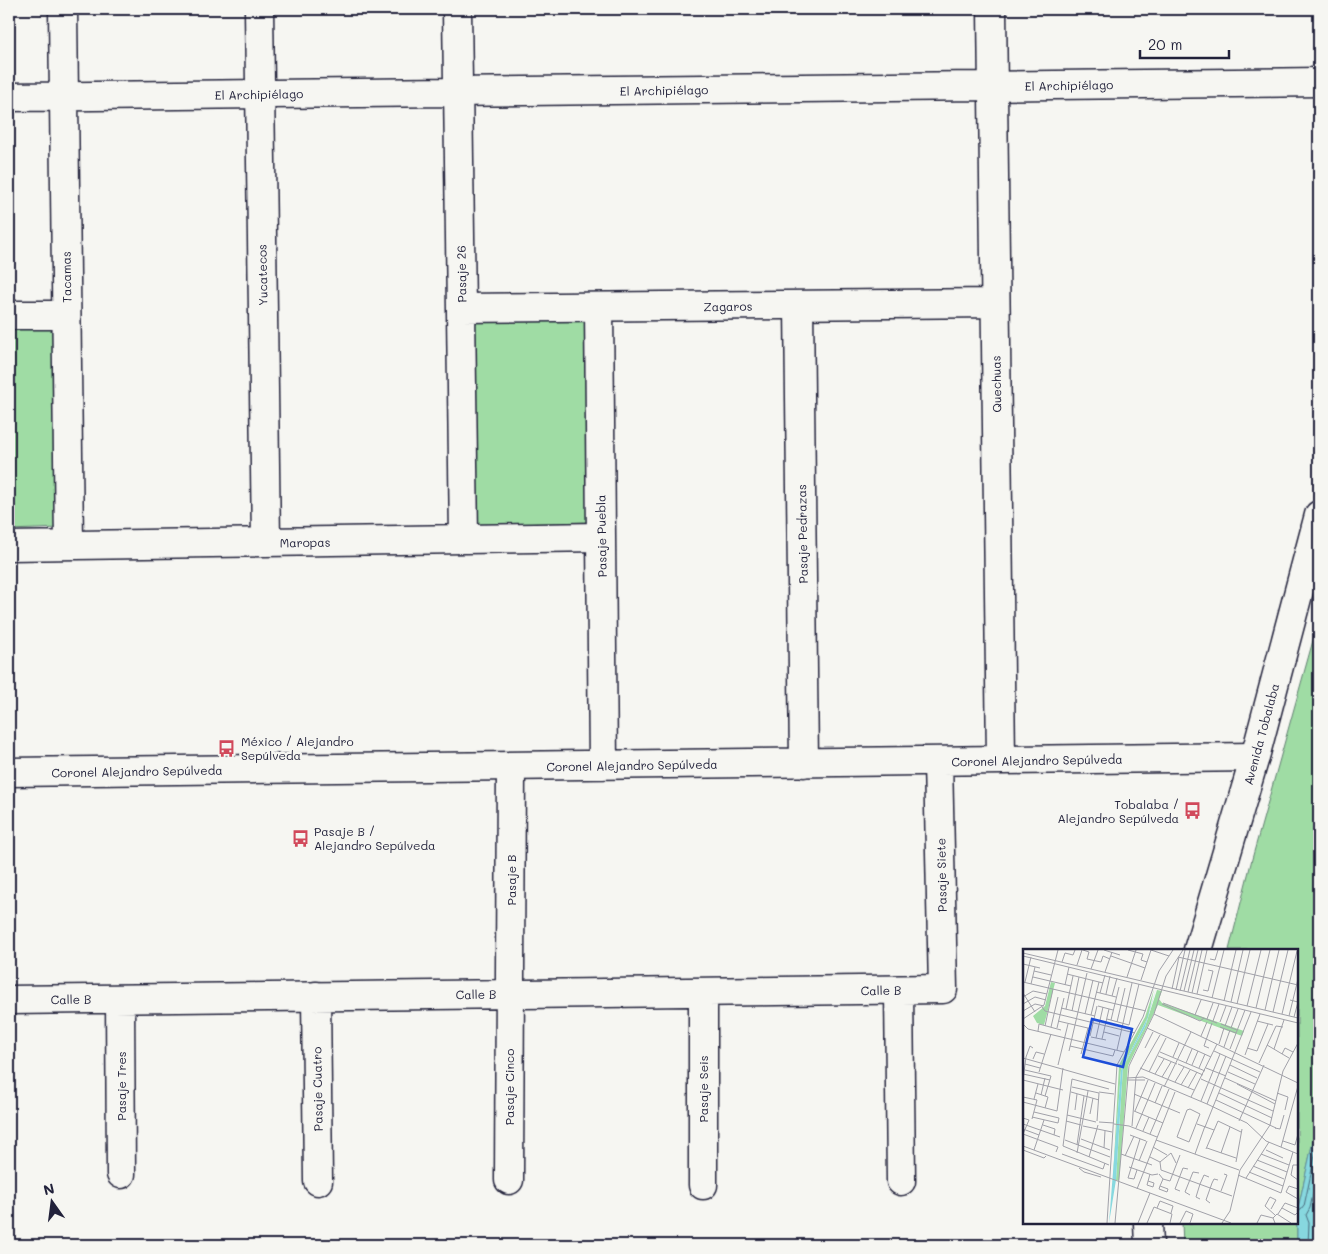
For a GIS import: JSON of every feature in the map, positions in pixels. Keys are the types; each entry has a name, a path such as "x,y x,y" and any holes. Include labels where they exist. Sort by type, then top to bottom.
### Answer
{"street":[{"name":"Tacamas","path":"62,9 69,545"},
{"name":"Yucatecos","path":"259,9 266,542"},
{"name":"Pasaje 26","path":"457,9 464,539"},
{"name":"Quechuas","path":"992,9 1001,760"},
{"name":"El Archipiélago","path":"9,97 1319,82"},
{"name":"Zagaros","path":"461,308 996,303"},
{"name":"Pasaje Pedrazas","path":"799,305 804,763"},
{"name":"Pasaje Puebla","path":"599,307 603,765"},
{"path":"9,315 66,315"},
{"name":"Avenida Tobalaba","path":"1198,949 1255,757 1319,516"},
{"name":"Maropas","path":"9,546 601,537"},
{"name":"Coronel Alejandro Sepúlveda","path":"9,772 1255,757"},
{"name":"Pasaje Siete","path":"938,761 943,989"},
{"name":"Pasaje B","path":"510,994 511,766"},
{"name":"Calle B","path":"9,1000 943,989"},
{"path":"899,990 901,1181"},
{"name":"Pasaje Seis","path":"703,992 703,1185"},
{"name":"Pasaje Cinco","path":"509,1180 510,994"},
{"name":"Pasaje Cuatro","path":"316,996 318,1182"},
{"name":"Pasaje Tres","path":"120,999 122,1174"},
{"path":"1148,1224 1149,1245"}],"green space":[{"path":"590,318 595,522 470,525 468,323"},
{"path":"59,323 60,528 9,530 9,324"},
{"path":"1319,619 1319,1114 1298,1208 1298,949 1229,949 1252,859"},
{"path":"1182,1224 1297,1224 1297,1245 1183,1245"}],"water":[{"path":"1319,1114 1319,1245 1297,1245 1298,1208"}],"place":[{"name":"México / Alejandro Sepúlveda","path":"227,748"},
{"name":"Tobalaba / Alejandro Sepúlveda","path":"1193,811"},
{"name":"Pasaje B / Alejandro Sepúlveda","path":"300,838"}]}
